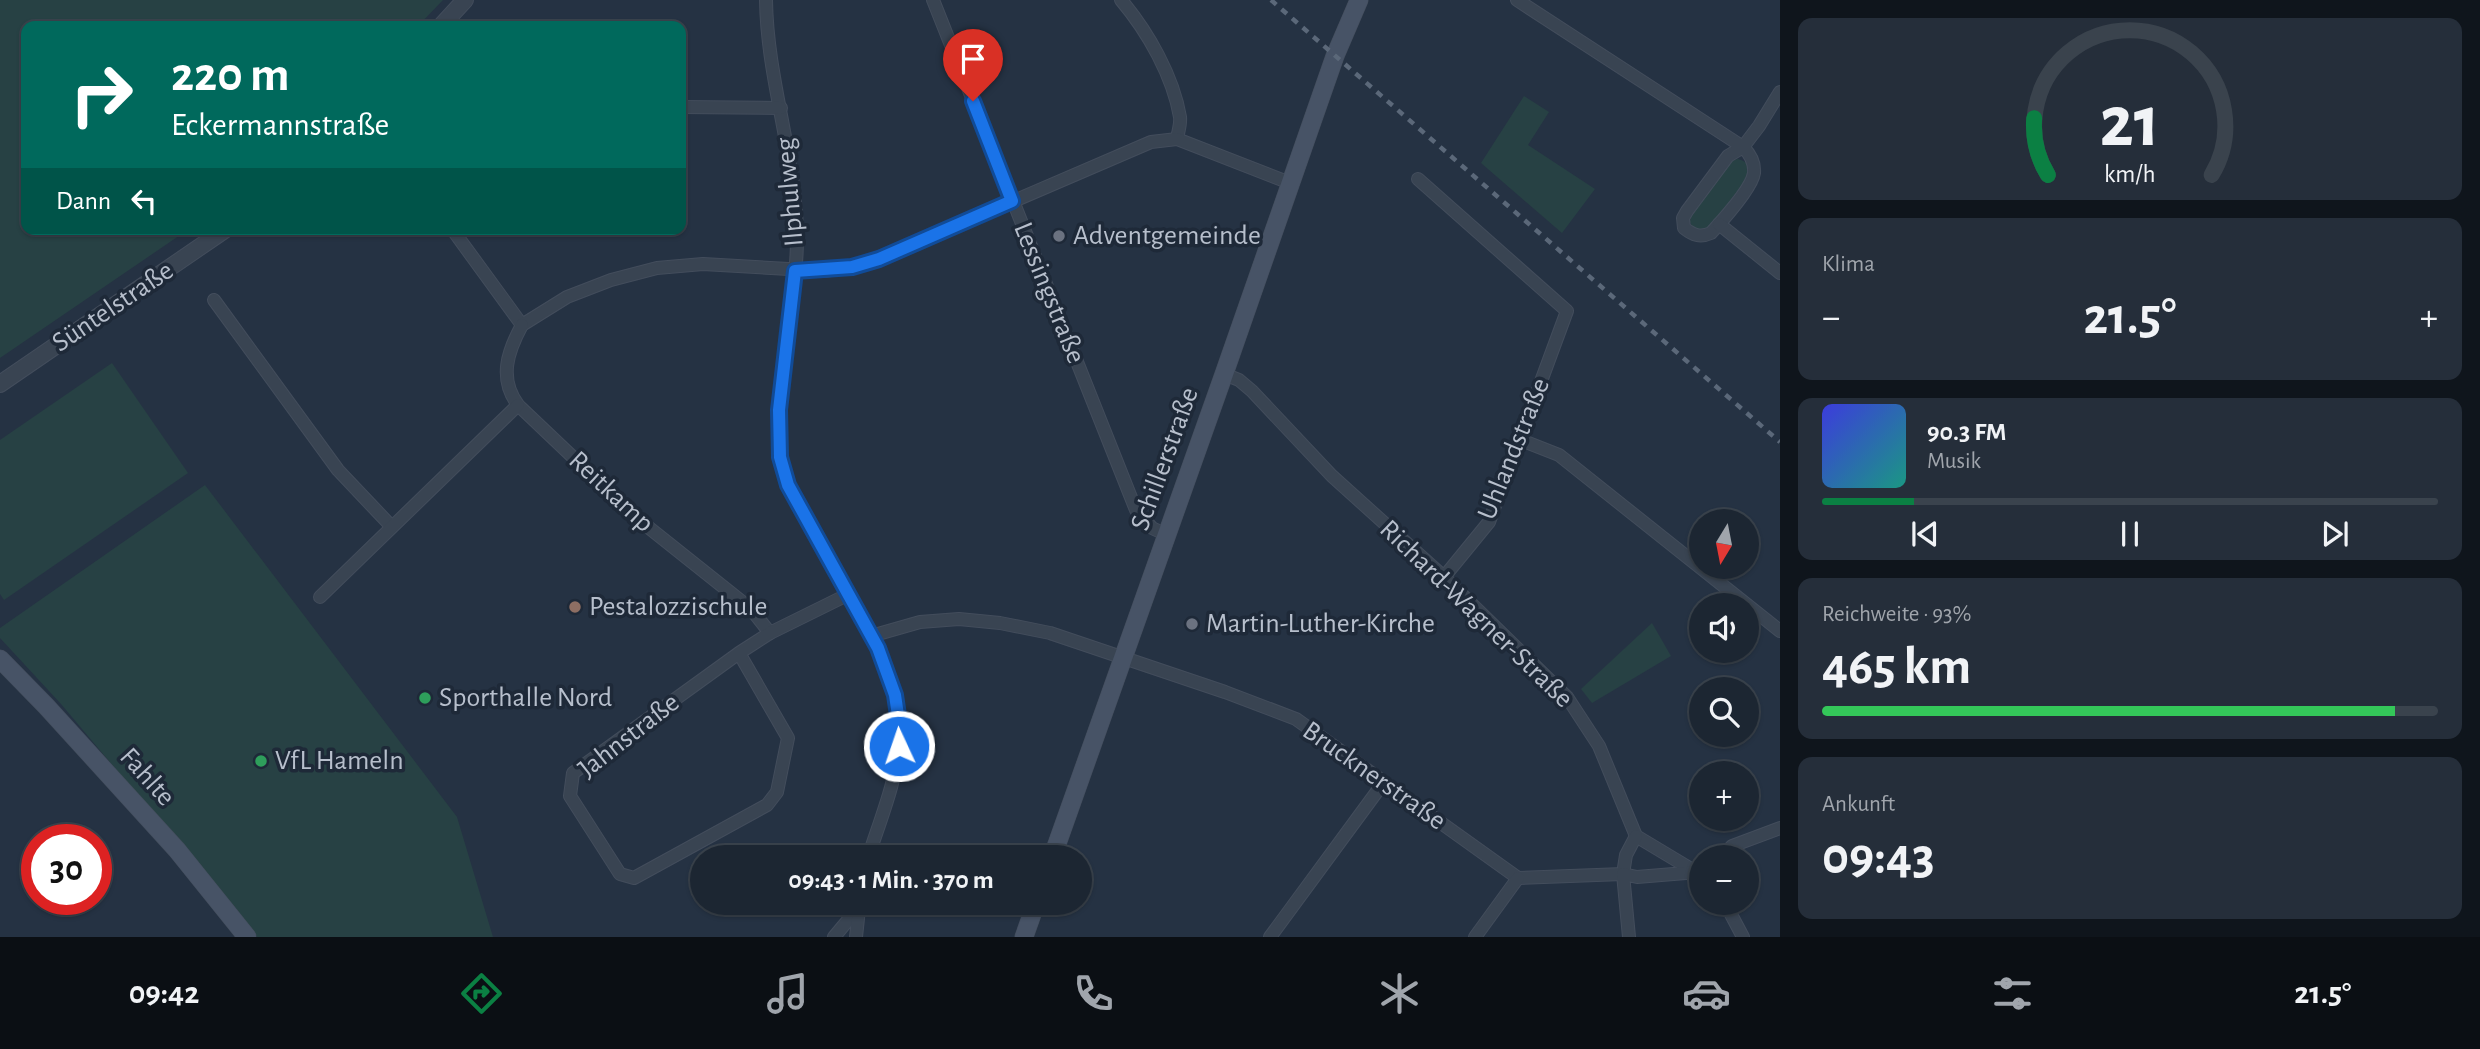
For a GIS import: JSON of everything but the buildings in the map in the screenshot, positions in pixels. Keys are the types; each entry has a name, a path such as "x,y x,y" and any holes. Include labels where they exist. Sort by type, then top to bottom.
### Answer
{"main road":[{"name":"Schillerstraße","path":"1057,845 1327,78 1359,0"},
{"name":"Fahlte","path":"0,659 177,850 247,937"},
{"path":"1024,937 1032,915"}],"street":[{"path":"446,21 465,0"},
{"name":"Ilphulweg","path":"766,0 766,24 781,108 797,228 795,271 779,410 780,457 788,485 871,636 895,695 899,746 872,845"},
{"name":"Lessingstraße","path":"933,0 1136,510 1152,528 1166,534"},
{"path":"1121,0 1137,19 1167,75 1180,119 1177,139"},
{"path":"1517,0 1744,147 1753,161 1754,176 1711,233 1702,237 1691,234 1684,228 1683,218 1728,156 1744,147 1780,92"},
{"path":"686,107 781,108"},
{"path":"456,235 522,325 567,297 611,280 657,268 703,264 795,271 852,267 879,259 1152,142 1177,139 1290,183"},
{"name":"Uhlandstraße","path":"1418,179 1567,312 1489,522 1444,577"},
{"path":"1719,224 1780,273"},
{"name":"Süntelstraße","path":"0,384 217,235"},
{"path":"214,300 338,470 391,526"},
{"name":"Reitkamp","path":"522,325 506,360 507,381 518,405 638,519 751,609 770,633"},
{"name":"Richard-Wagner-Straße","path":"1224,374 1239,380 1252,391 1332,476 1444,577 1567,697 1600,746 1636,836"},
{"path":"320,597 518,405"},
{"path":"1521,440 1559,455 1780,631"},
{"name":"Jahnstraße","path":"739,653 788,738 777,792 767,804 634,878 620,874 570,796 573,774 739,653 770,633 849,594"},
{"name":"Brucknerstraße","path":"871,636 920,622 959,619 1000,623 1050,633 1296,719 1518,878"},
{"path":"1269,937 1384,782"},
{"path":"1735,845 1780,828"},
{"path":"1629,937 1623,874 1626,855 1636,836 1689,866"},
{"path":"1475,937 1518,878 1623,874 1637,877 1689,873"},
{"path":"834,937 851,915"},
{"path":"856,937 858,915"},
{"path":"1731,915 1743,937"}],"green space":[{"path":"0,0 443,0 423,21 21,21 21,235 180,235 0,358"},
{"path":"1524,96 1549,112 1528,145 1595,189 1562,233 1481,163"},
{"path":"1738,159 1748,166 1747,178 1710,228 1705,231 1693,228 1691,215 1732,161"},
{"path":"112,363 188,473 4,600 0,594 0,440"},
{"name":"VfL Hameln","path":"205,485 457,817 493,937 257,937 61,704 0,638 0,628"},
{"path":"1652,623 1671,656 1592,703 1581,689"}],"railway":[{"path":"1271,0 1780,442"}],"place":[{"name":"Adventgemeinde","path":"1059,236"},
{"name":"Pestalozzischule","path":"575,607"},
{"name":"Martin-Luther-Kirche","path":"1192,624"},
{"name":"Sporthalle Nord","path":"425,698"},
{"name":"VfL Hameln","path":"261,761"}],"route":[{"path":"899,746 895,695 878,648 788,485 780,457 779,410 795,271 824,271 879,259 1012,201 973,101"}]}
